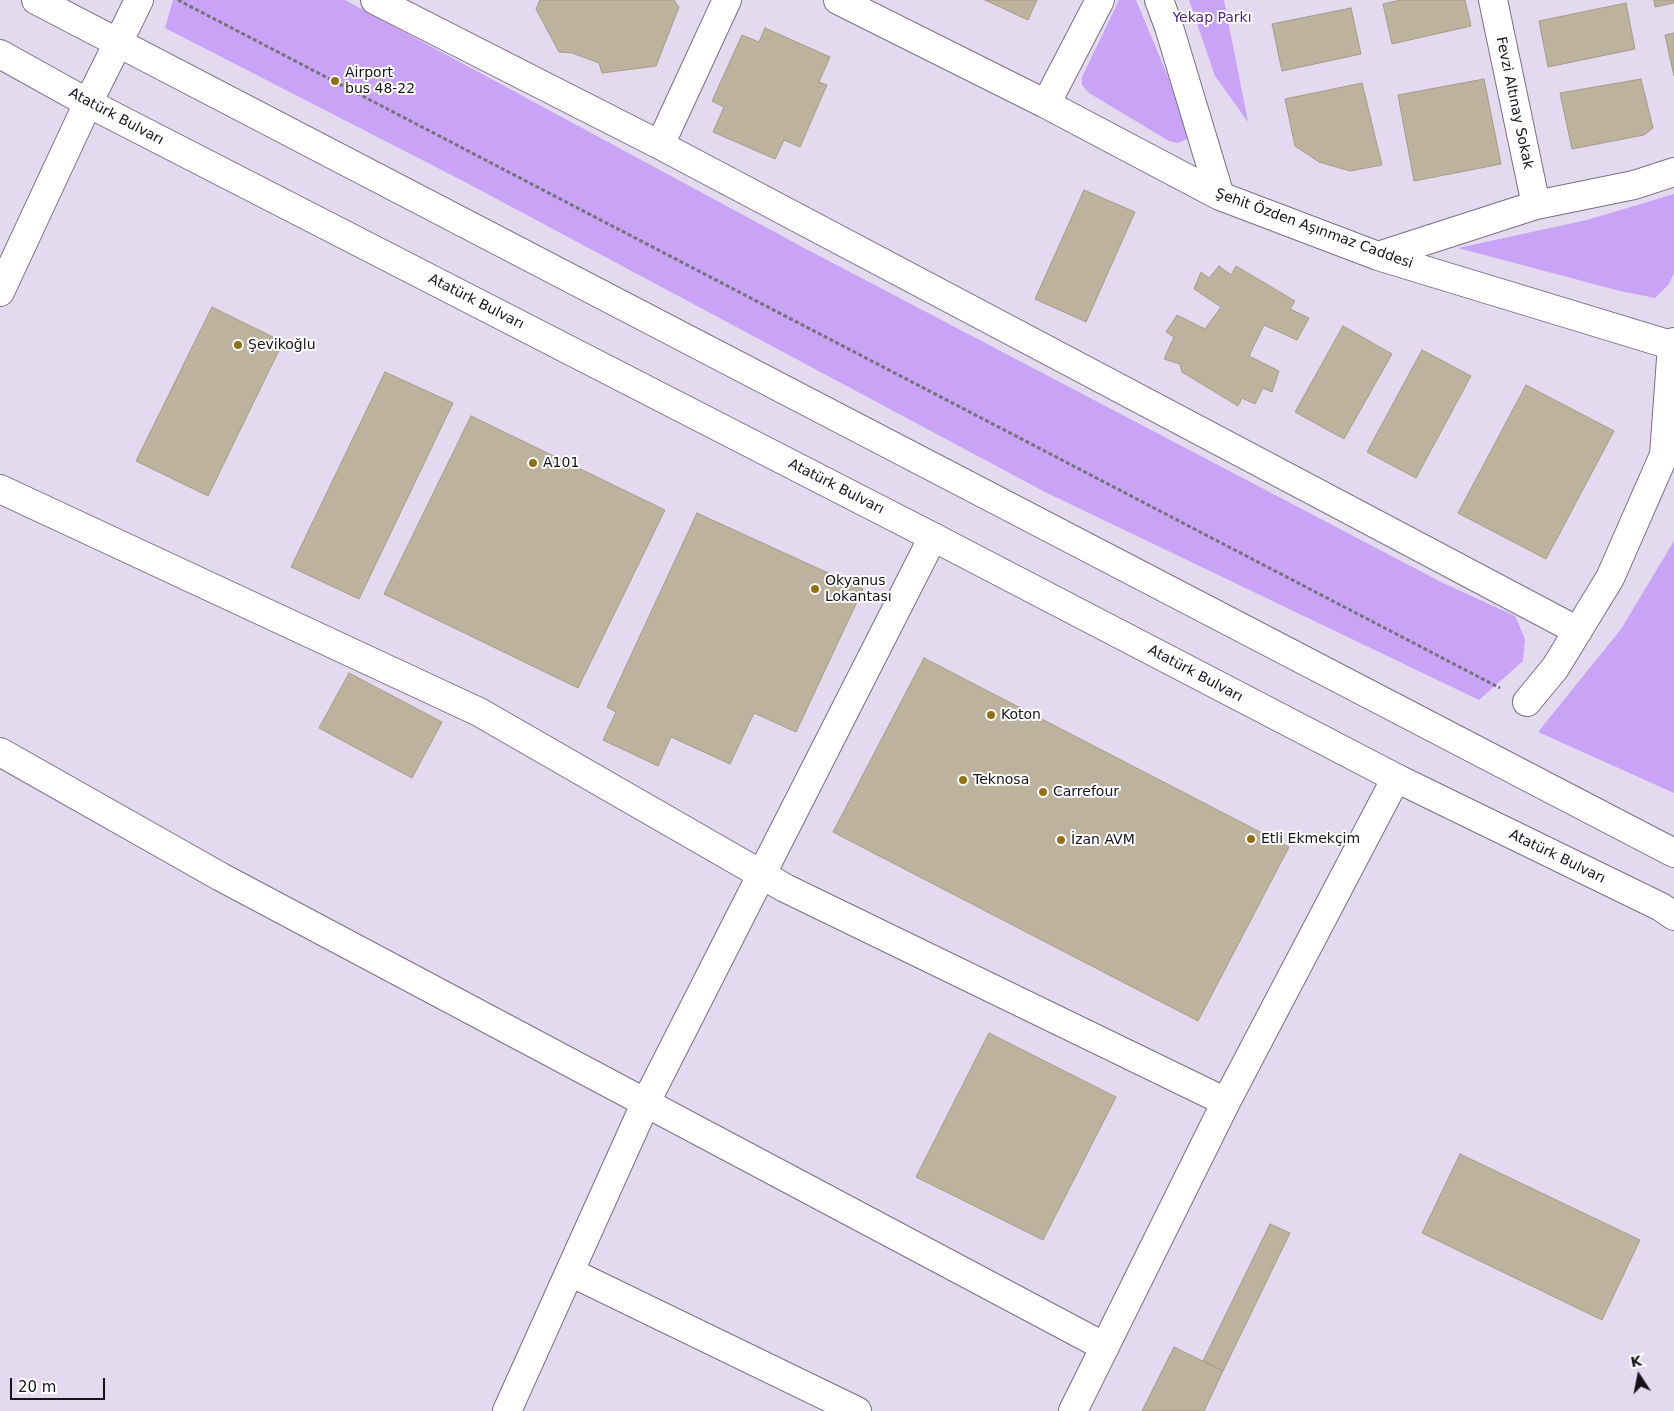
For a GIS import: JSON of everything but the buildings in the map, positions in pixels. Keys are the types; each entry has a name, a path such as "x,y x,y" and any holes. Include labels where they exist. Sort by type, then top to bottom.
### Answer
{"street":[{"path":"36,0 1674,853"},
{"path":"0,292 88,103 139,0"},
{"path":"375,0 660,145 1578,631"},
{"path":"660,145 727,0"},
{"name":"Şehit Özden Aşınmaz Caddesi","path":"838,0 1046,104 1220,196 1378,256 1673,344"},
{"path":"1046,104 1100,0"},
{"path":"1159,0 1169,26 1220,196"},
{"name":"Fevzi Altınay Sokak","path":"1493,0 1536,205"},
{"name":"Atatürk Bulvarı","path":"0,54 88,103 933,537 1396,778 1660,907 1674,916"},
{"path":"1378,256 1536,205 1634,185 1674,172"},
{"path":"1527,702 1555,668 1610,578 1664,455 1673,344"},
{"path":"0,489 479,712 785,888 1226,1102"},
{"path":"507,1411 646,1102 933,537"},
{"path":"0,752 221,877 1106,1347"},
{"path":"1072,1411 1106,1347 1226,1102 1396,778"},
{"path":"570,1272 857,1411"}],"path":[{"path":"178,0 1527,702"}],"green space":[{"path":"173,0 345,0 808,250 1441,582 1515,616 1525,639 1523,661 1479,700 1045,492 465,182 165,28"},
{"path":"1119,0 1136,0 1189,127 1187,139 1178,143 1169,141 1089,93 1082,85 1082,77"},
{"name":"Yekap Parkı","path":"1189,0 1224,0 1248,122 1215,76"},
{"path":"1674,194 1674,273 1669,284 1655,298 1620,291 1458,248 1587,220"},
{"path":"1674,541 1674,793 1538,732 1621,629"}],"place":[{"name":"Airport bus 48-22","path":"335,81"},
{"name":"Şevikoğlu","path":"238,345"},
{"name":"A101","path":"533,463"},
{"name":"Okyanus Lokantası","path":"815,589"},
{"name":"Koton","path":"991,715"},
{"name":"Teknosa","path":"963,780"},
{"name":"Carrefour","path":"1043,792"},
{"name":"Etli Ekmekçim","path":"1251,839"},
{"name":"İzan AVM","path":"1061,840"}]}
